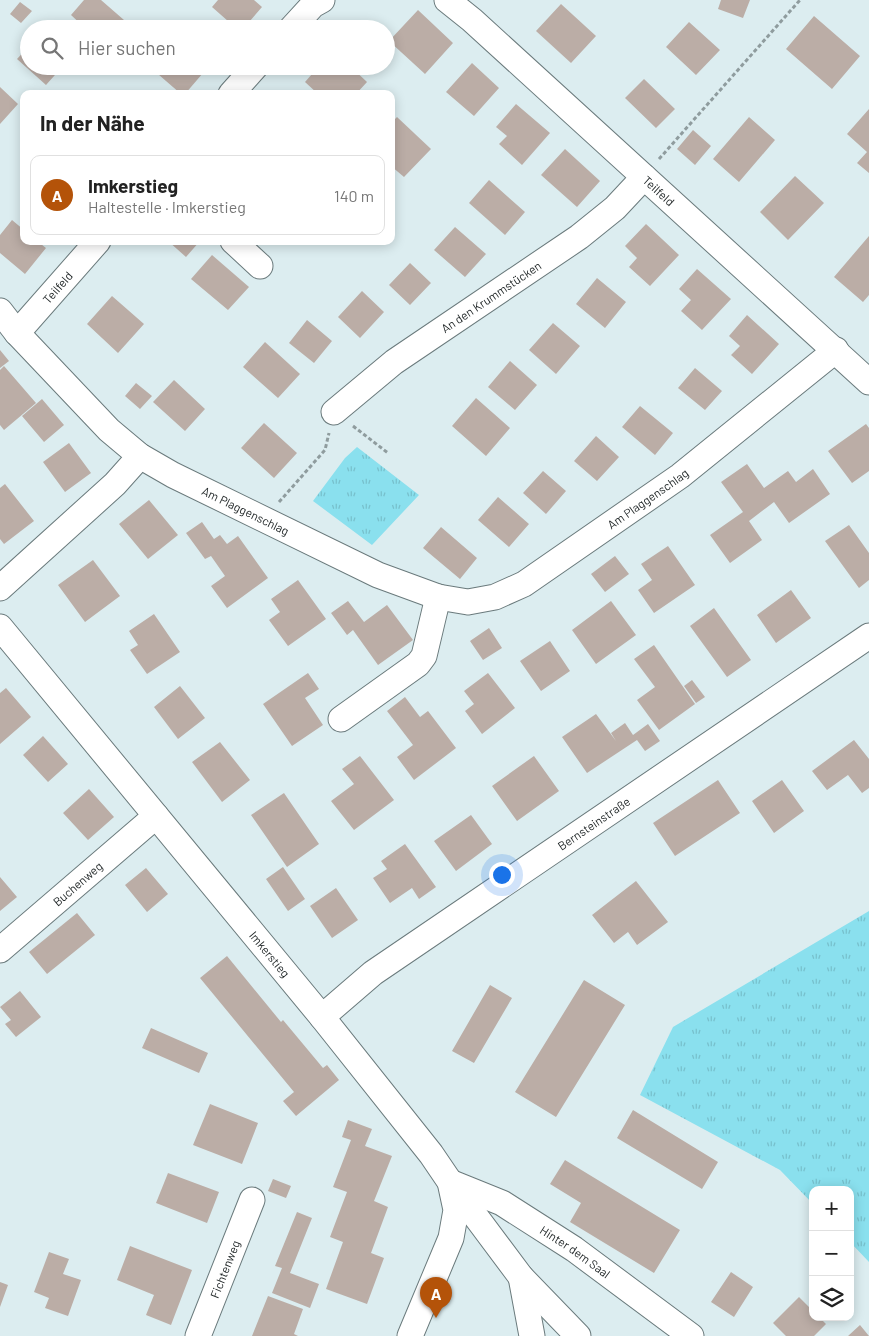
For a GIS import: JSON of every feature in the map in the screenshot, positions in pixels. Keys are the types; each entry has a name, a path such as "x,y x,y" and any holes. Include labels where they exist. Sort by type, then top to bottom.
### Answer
{"street":[{"path":"299,20 313,5 322,0"},
{"name":"Teilfeld","path":"447,0 472,20 869,382"},
{"path":"235,90 248,75"},
{"name":"An den Krummstücken","path":"334,412 394,362 579,237 614,208 644,177"},
{"name":"Teilfeld","path":"17,333 94,245"},
{"path":"237,245 260,266"},
{"name":"Am Plaggenschlag","path":"0,311 17,333 109,430 140,456 173,476 378,575 438,597 468,602 495,597 524,584 680,476 836,350"},
{"path":"0,588 115,484 140,456"},
{"path":"341,719 418,664 424,656 438,597"},
{"name":"Imkerstieg","path":"0,627 322,1017 431,1154 450,1182 456,1210 450,1238 410,1336"},
{"name":"Bernsteinstraße","path":"322,1017 373,973 869,636"},
{"name":"Buchenweg","path":"0,950 156,816"},
{"path":"450,1182 521,1277 578,1336"},
{"name":"Hinter dem Saal","path":"450,1182 502,1204 574,1249 691,1336"},
{"name":"Fichtenweg","path":"198,1336 252,1200"},
{"path":"521,1277 532,1336"}],"path":[{"path":"644,177 800,0"},
{"path":"266,521 274,508 325,450 334,412 388,453"}],"green space":[{"path":"357,447 419,495 372,545 313,501 345,458"},
{"path":"869,911 869,1262 854,1246 854,1186 809,1186 809,1200 780,1170 640,1095 673,1027"}],"building":[{"path":"84,0 101,0 124,20 76,20 71,15"},
{"path":"218,0 254,0 262,7 251,20 227,20 212,7"},
{"path":"721,0 750,0 743,18 718,9"},
{"path":"20,2 32,11 24,20 20,20 20,22 10,14"},
{"path":"561,4 596,36 571,63 536,31"},
{"path":"418,10 453,43 425,74 395,46 395,35"},
{"path":"814,16 860,56 832,89 786,49"},
{"path":"689,22 720,50 696,75 666,47"},
{"path":"472,63 499,88 474,116 446,92"},
{"path":"35,75 55,75 46,85"},
{"path":"159,75 201,75 188,90 176,90"},
{"path":"311,75 360,75 367,82 360,90 314,90 305,82"},
{"path":"644,79 675,109 656,128 625,98"},
{"path":"0,87 18,104 0,124"},
{"path":"516,104 550,133 522,165 499,144 507,136 496,127"},
{"path":"869,109 869,173 857,163 867,152 847,134"},
{"path":"397,117 431,149 404,177 395,169 395,119"},
{"path":"749,117 775,140 739,182 713,159"},
{"path":"693,130 711,146 695,165 677,149"},
{"path":"565,149 600,181 577,207 541,175"},
{"path":"795,176 824,203 788,240 760,212"},
{"path":"489,180 525,212 505,235 469,203"},
{"path":"12,220 20,227 20,245 42,245 46,248 25,274 0,253 0,235"},
{"path":"646,224 679,255 650,286 629,267 637,258 625,246"},
{"path":"455,227 486,254 465,277 434,250"},
{"path":"869,236 869,295 863,302 834,277"},
{"path":"172,245 196,245 186,257"},
{"path":"212,255 249,287 228,310 191,279"},
{"path":"410,263 431,283 410,305 389,285"},
{"path":"697,269 731,299 702,330 681,311 691,300 679,289"},
{"path":"597,278 626,302 605,328 576,304"},
{"path":"362,291 384,312 360,338 338,317"},
{"path":"112,296 144,324 118,353 87,324"},
{"path":"747,315 779,344 752,374 731,355 740,346 729,336"},
{"path":"307,320 332,341 314,363 289,343"},
{"path":"553,323 580,346 556,374 529,350"},
{"path":"265,342 300,374 278,398 243,367"},
{"path":"0,350 9,361 0,368"},
{"path":"510,361 537,385 515,410 488,387"},
{"path":"4,366 36,403 4,430 0,425 0,370"},
{"path":"695,368 722,391 705,410 678,388"},
{"path":"174,380 205,409 185,431 153,402"},
{"path":"136,383 152,396 140,409 125,396"},
{"path":"476,398 510,428 486,456 452,426"},
{"path":"42,399 64,425 44,442 22,416"},
{"path":"640,406 673,433 655,455 622,427"},
{"path":"264,423 297,453 274,478 241,448"},
{"path":"866,424 869,428 869,471 852,483 828,451"},
{"path":"596,436 619,457 597,481 574,461"},
{"path":"69,443 91,473 65,492 43,462"},
{"path":"747,464 764,488 788,471 796,482 813,469 830,494 789,523 774,502 749,521 762,540 730,563 710,535 743,512 721,482"},
{"path":"543,471 566,491 546,514 523,493"},
{"path":"5,484 34,521 4,544 0,539 0,488"},
{"path":"498,497 529,524 509,547 478,520"},
{"path":"149,500 178,535 148,559 119,524"},
{"path":"202,522 214,539 220,535 227,544 238,536 268,578 227,608 211,586 225,576 211,556 205,559 186,533"},
{"path":"849,525 869,553 869,580 859,588 825,541"},
{"path":"441,527 477,558 460,579 423,548"},
{"path":"668,546 695,585 654,613 638,590 652,580 641,564"},
{"path":"615,556 629,574 605,592 591,574"},
{"path":"93,560 120,596 85,622 58,585"},
{"path":"298,580 326,619 288,646 269,620 280,612 271,599"},
{"path":"791,590 811,618 776,643 757,615"},
{"path":"348,601 364,622 387,605 413,640 378,665 353,630 347,635 331,613"},
{"path":"611,601 636,635 596,664 572,630"},
{"path":"714,608 751,660 727,677 690,626"},
{"path":"154,614 180,652 147,674 130,650 138,645 129,631"},
{"path":"489,628 502,648 483,660 470,641"},
{"path":"550,641 570,671 541,691 520,661"},
{"path":"654,645 695,704 659,730 637,700 655,687 634,659"},
{"path":"308,673 319,689 305,698 323,725 292,746 263,704"},
{"path":"488,673 515,708 482,734 465,711 474,704 464,691"},
{"path":"692,680 705,697 696,703 684,686"},
{"path":"180,686 205,718 178,739 154,707"},
{"path":"6,688 31,717 0,744 0,693"},
{"path":"405,697 420,717 428,711 456,748 414,780 397,757 413,745 387,711"},
{"path":"596,714 616,741 611,733 625,723 633,735 648,724 660,741 645,751 637,740 587,773 562,737"},
{"path":"43,736 68,764 48,782 23,755"},
{"path":"854,740 869,759 869,788 862,793 848,775 827,790 812,771"},
{"path":"220,742 250,780 222,802 192,762"},
{"path":"360,756 394,800 354,830 331,801 354,784 342,769"},
{"path":"534,756 559,791 517,821 492,786"},
{"path":"718,780 740,813 675,856 653,823"},
{"path":"782,780 804,811 774,833 752,801"},
{"path":"89,789 114,817 88,840 63,813"},
{"path":"284,793 319,844 287,867 251,815"},
{"path":"471,815 492,844 456,871 434,841"},
{"path":"405,844 436,887 419,899 412,888 390,903 373,878 387,869 381,861"},
{"path":"283,867 305,899 288,911 266,879"},
{"path":"146,868 168,894 147,912 125,885"},
{"path":"0,877 17,897 0,911"},
{"path":"636,881 668,922 637,945 628,932 614,943 592,915"},
{"path":"336,888 358,920 332,938 310,906"},
{"path":"77,913 95,935 47,974 29,952"},
{"path":"227,956 281,1022 283,1020 323,1068 327,1065 339,1080 296,1116 283,1101 294,1092 200,978"},
{"path":"584,980 625,1005 556,1117 515,1092"},
{"path":"490,985 512,998 474,1063 452,1051"},
{"path":"20,991 41,1017 16,1037 5,1024 11,1020 0,1007"},
{"path":"151,1028 208,1053 199,1073 142,1048"},
{"path":"210,1104 258,1123 242,1164 193,1145"},
{"path":"633,1110 718,1162 702,1189 617,1138"},
{"path":"348,1120 372,1129 365,1146 392,1156 374,1201 388,1207 371,1253 384,1258 367,1304 326,1289 343,1242 330,1237 347,1192 333,1187 351,1140 342,1137"},
{"path":"565,1160 680,1230 654,1273 570,1222 581,1203 550,1184"},
{"path":"168,1173 219,1192 207,1223 156,1203"},
{"path":"273,1179 291,1186 286,1198 268,1191"},
{"path":"297,1212 312,1218 290,1273 319,1284 310,1308 272,1293 282,1268 275,1266"},
{"path":"130,1246 192,1270 171,1325 146,1315 154,1295 117,1280"},
{"path":"49,1252 69,1259 63,1274 81,1280 68,1316 45,1308 49,1298 34,1292"},
{"path":"731,1272 753,1287 734,1317 711,1302"},
{"path":"0,1282 8,1285 0,1307"},
{"path":"268,1296 303,1309 294,1334 298,1336 252,1336"},
{"path":"799,1297 809,1307 809,1321 823,1321 826,1324 814,1336 786,1336 773,1323"},
{"path":"860,1325 869,1336 848,1336"}],"place":[{"name":"Imkerstieg","path":"436,1318"}]}
